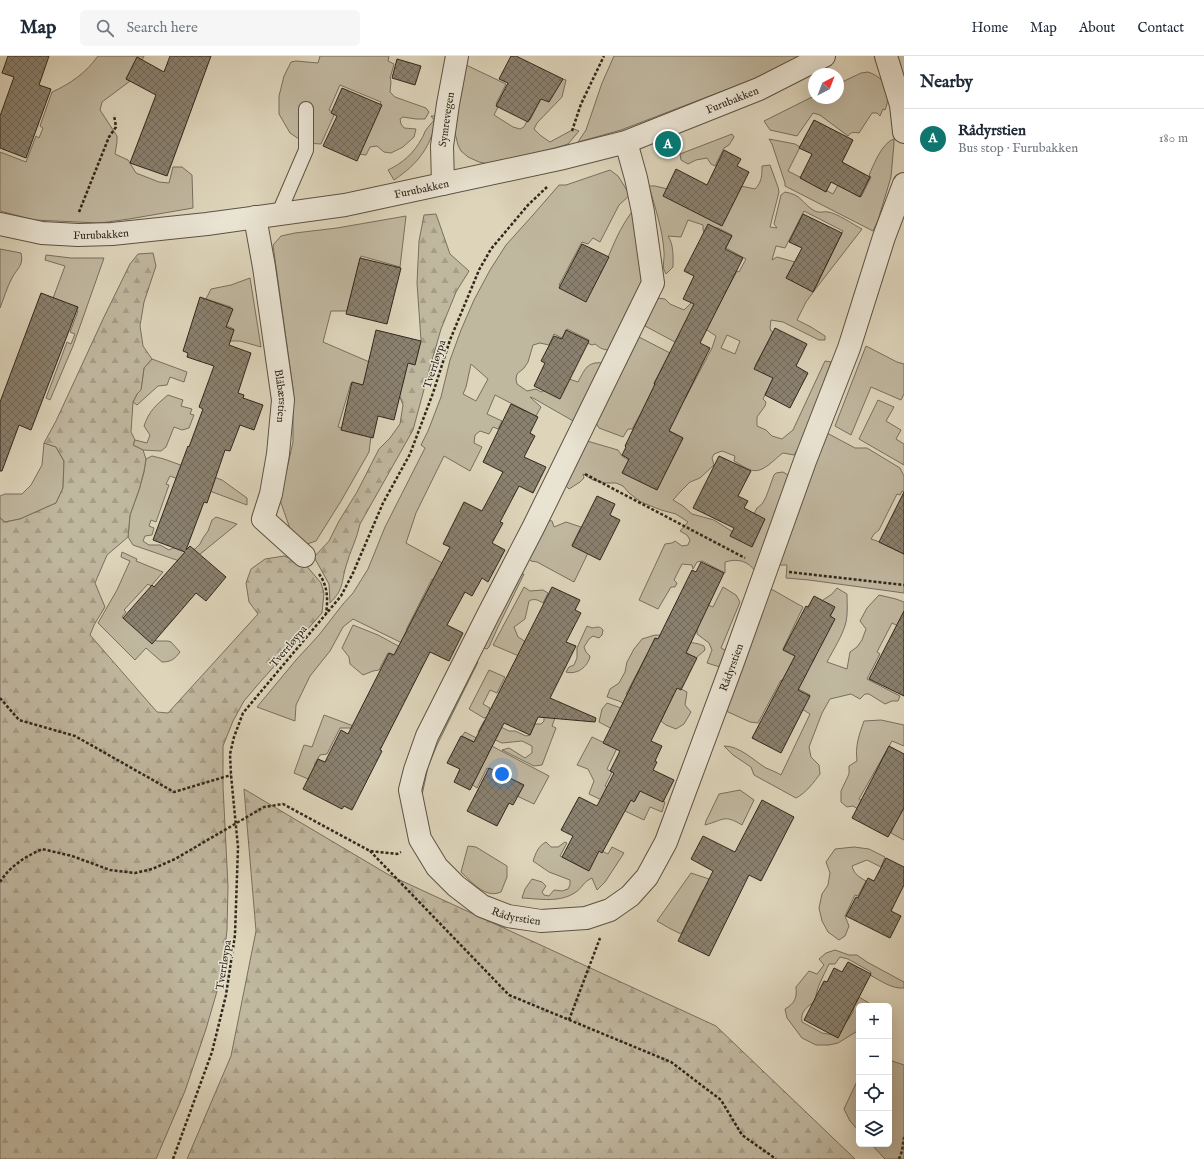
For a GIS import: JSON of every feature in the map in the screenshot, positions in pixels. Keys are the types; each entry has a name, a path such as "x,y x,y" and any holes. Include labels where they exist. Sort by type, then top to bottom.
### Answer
{"street":[{"name":"Symrevegen","path":"443,184 442,146 457,56"},
{"name":"Furubakken","path":"0,224 42,233 78,235 112,234 344,206 559,159 626,142 759,89 824,56"},
{"path":"886,56 901,106 904,132"},
{"name":"Rådyrstien","path":"626,142 644,212 653,283 534,526 428,736 410,790 420,839 437,867 456,886 482,906 508,916 541,921 586,918 610,910 630,896 647,877 666,842 821,419 849,348 884,237 904,184"},
{"name":"Blåbærstien","path":"254,217 264,267 283,400 278,454 271,494 263,519 304,556"}],"lane":[{"path":"278,214 306,150 306,109"}],"path":[{"path":"559,159 571,133 581,104 604,56"},
{"path":"78,235 79,210 109,137 116,127 114,115"},
{"name":"Tverrløypa","path":"173,1159 212,1052 226,995 236,935 238,847 230,754 234,737 243,713 342,596 383,503 410,454 433,393 450,340 479,270 491,249 528,205 549,185 559,159"},
{"path":"565,463 766,569 904,585"},
{"path":"304,556 322,578 326,589 328,601 325,615"},
{"path":"0,698 19,720 75,736 174,792 231,775"},
{"path":"0,882 5,875 21,860 42,849 72,856 110,870 135,873 152,869 175,859 264,806 283,804 370,852 509,995 671,1062 721,1100 742,1135 776,1159"},
{"path":"370,852 397,854 420,839"},
{"path":"569,1020 610,910"},
{"path":"899,1159 904,1137"}],"green space":[{"path":"98,56 144,56 142,60 137,58 126,79 130,81 102,102 100,110 117,136 115,154 128,160 136,173 159,182 169,183 173,167 182,167 192,175 193,208 100,223 34,220 0,211 0,152 26,162 36,136 39,138 43,128 40,126 52,92 77,77 88,68"},
{"path":"320,56 389,56 388,61 394,64 390,77 390,92 395,97 426,108 429,112 425,119 403,117 400,119 404,128 416,129 414,137 403,147 391,153 384,152 377,146 370,147 366,155 359,154 381,102 340,85 329,110 335,113 321,144 305,143 290,133 279,114 279,96 284,76 291,62 318,63"},
{"path":"614,56 801,56 754,79 621,130 578,142 586,130 602,83"},
{"path":"464,64 506,84 496,104 499,105 494,115 513,127 520,129 524,127 528,119 530,120 552,76 566,80 562,97 537,123 534,129 550,142 574,129 579,131 568,144 503,161 489,164 479,162 468,157 461,151 455,133"},
{"path":"868,72 879,78 886,86 888,97 885,110 883,109 880,116 877,113 872,113 859,133 856,132 848,136 820,115 813,113 797,136 770,130 764,121 808,99 808,104 844,104 844,81 861,73"},
{"path":"431,116 437,116 431,137 423,153 403,174 394,180 388,170 399,164 412,153 423,137 425,131 434,120"},
{"path":"732,134 734,137 729,145 724,148 715,166 711,164 707,158 696,160 688,164 681,160 680,154"},
{"path":"769,139 795,144 800,147 788,171 833,194 838,185 861,197 871,177 869,175 879,154 890,141 894,139 891,177 878,220 873,231 785,186 772,144"},
{"path":"770,165 779,192 770,227 777,228 774,224 781,195 785,192 795,195 815,211 832,213 862,229 806,302 797,320 825,336 825,340 819,340 783,322 771,320 770,328 773,332 755,366 774,376 763,399 766,402 765,406 757,417 757,426 766,430 772,436 782,439 793,430 825,361 831,362 803,441 794,455 783,453 764,468 755,471 740,465 734,461 735,456 722,451 714,454 712,458 714,465 700,478 690,482 673,500 692,514 714,520 733,532 745,531 757,508 762,504 766,497 774,475 776,473 783,472 788,475 786,485 756,572 750,565 742,561 734,560 725,562 725,573 702,561 697,562 693,569 692,565 682,564 674,580 677,583 675,587 671,587 658,609 639,600 665,544 675,541 682,546 688,545 690,540 687,535 680,531 688,522 676,514 641,502 629,493 623,486 616,483 605,483 593,480 583,474 584,478 569,489 566,486 566,482 587,441 618,450 622,456 628,460 657,489 683,438 640,415 632,429 628,429 623,437 599,428 596,423 639,337 670,353 654,383 685,399 712,348 716,336 707,330 700,328 675,342 645,326 657,298 665,299 670,304 684,310 693,301 715,312 737,271 739,272 746,259 726,248 732,235 718,228 711,228 706,237 703,230 703,225 688,220 681,237 668,236 672,247 673,267 666,274 664,269 662,236 649,186 672,190 741,186 755,189 762,175 762,166","holes":["804,211 843,231 814,291 787,278 795,262 777,257 772,260 776,246 785,248","727,335 740,341 735,354 721,348"]},
{"path":"610,170 618,176 630,195 619,205 600,242 593,238 588,244 582,242 559,285 587,299 620,231 634,209 642,282 611,349 600,348 595,344 592,345 587,343 589,340 567,329 562,338 554,334 549,345 540,343 533,345 528,362 517,374 517,384 527,391 536,389 541,392 569,379 578,382 587,367 594,363 604,363 575,422 533,398 530,397 541,407 536,416 495,395 487,414 502,421 498,429 493,427 489,434 480,431 475,435 474,443 482,447 470,471 444,456 416,513 406,543 466,576 460,593 432,579 407,628 404,644 353,619 343,627 330,651 310,676 296,705 295,721 257,707 353,593 368,569 385,527 425,448 421,445 441,397 450,360 474,300 490,270 506,245 559,185 566,185","holes":["471,364 488,379 476,401 463,394"]},
{"path":"436,214 450,254 469,271 456,292 441,329 413,430 360,524 344,572 340,590 330,603 329,584 314,557 329,541 339,521 357,492 379,449 390,438 400,424 403,405 384,356 415,364 421,340 417,283 419,241 424,215"},
{"path":"406,216 400,267 361,256 347,311 331,311 323,342 381,367 375,389 351,383 338,427 371,436 369,452 316,541 307,544 300,542 292,534 280,500 293,442 293,389 273,245 281,236"},
{"path":"0,249 21,253 22,261 20,267 10,281 0,308"},
{"path":"153,253 156,266 144,302 140,326 143,346 152,359 144,368 141,390 133,402 131,432 135,440 133,445 143,450 146,459 139,490 130,515 128,537 107,555 95,583 105,607 90,635 157,712 168,713 258,614 249,602 246,583 251,569 265,559 284,556 305,564 321,583 324,593 322,613 244,701 233,721 223,746 223,786 228,886 227,930 222,974 206,1029 185,1091 156,1159 0,1159 0,518 5,522 20,519 56,503 63,488 64,461 56,447 44,443 56,421 130,264 138,254"},
{"path":"46,255 71,258 104,258 73,346 50,400 46,398 67,342 71,344 75,334 70,332 78,311 52,301 65,266 45,260"},
{"path":"250,278 261,347 240,341 229,341 234,329 225,325 231,307 206,299 211,289 231,285"},
{"path":"866,346 904,364 904,394 901,400 871,387 851,435 835,426"},
{"path":"152,359 187,372 184,382 170,377 167,385 158,386 137,405 133,402 141,389 144,368"},
{"path":"168,395 183,400 181,406 192,409 190,414 194,415 189,428 182,430 174,427 166,447 161,451 143,450 133,445 135,440 147,443 150,435 144,426 148,416 153,409"},
{"path":"878,400 894,407 886,421 901,430 896,439 904,444 904,465 859,439"},
{"path":"827,433 855,448 867,448 900,468 904,476 904,492 902,491 900,495 897,494 879,530 871,539 904,554 904,593 786,578 787,565 776,565"},
{"path":"44,443 56,447 64,461 63,488 56,503 20,519 5,522 0,518 0,496 5,494 22,494 31,485 42,465"},
{"path":"152,456 222,480 247,498 247,505 170,476 166,484 169,485 156,522 151,520 149,526 154,528 152,535 145,536 143,541 149,545 160,545 169,550 175,547 184,550 195,549 208,531 212,520 216,517 237,524 188,564 133,545 128,537 130,515 139,490 146,459"},
{"path":"546,520 552,521 554,527 566,522 581,527 572,545 588,553 574,582 537,562 531,561 528,558"},
{"path":"122,552 137,559 136,561 163,572 151,586 148,584 124,610 126,612 122,617 148,639 171,642 180,652 170,661 162,662 146,648 135,660 98,623 117,590 130,561 121,557"},
{"path":"524,574 489,647 487,649 481,647 520,575"},
{"path":"524,587 530,591 543,590 548,593 543,603 536,600 529,601 525,619 514,627 518,637 526,642 526,659 493,645"},
{"path":"723,587 736,595 740,602 721,648 727,651 720,667 707,663 712,650 709,643 697,634 697,628 708,605 713,607"},
{"path":"837,588 847,594 847,619 843,632 827,662 847,669 850,652 857,647 862,640 866,629 860,621 867,608 879,595 904,602 904,629 892,623 877,652 880,654 867,679 900,696 898,701 892,701 885,704 869,694 865,694 860,699 851,694 830,699 822,713 809,747 811,757 819,765 820,774 800,796 796,798 754,775 751,767 733,755 724,746 741,751 766,768 781,775 810,714 802,709 810,695 781,680 758,723 750,722 726,711 767,589 773,590 803,607 783,649 812,663 832,621 829,619 834,609 820,602 832,594"},
{"path":"353,625 378,635 424,660 421,669 388,653 379,670 363,675 350,664 349,657 342,648"},
{"path":"587,626 592,628 601,628 603,630 602,635 599,638 593,636 584,647 590,656 587,664 578,671 570,673 566,672 569,667 574,665 577,658 577,648"},
{"path":"655,635 668,636 687,642 700,644 704,646 705,650 696,658 672,645 653,643 626,694 628,695 628,706 607,697 610,689 619,683 634,649 642,639"},
{"path":"475,660 478,662 437,745 428,767 422,795 419,785 422,771"},
{"path":"489,670 505,677 497,693 490,690 483,704 490,708 489,710 491,712 493,723 509,731 515,731 526,736 530,735 535,724 541,724 544,721 544,717 555,718 552,726 556,728 542,765 534,766 502,750 509,748 525,758 532,753 532,746 522,741 502,743 478,732 488,717 484,718 469,709"},
{"path":"677,687 687,692 685,705 691,712 684,724 676,729 661,721"},
{"path":"607,703 621,708 619,744 607,769 612,772 605,786 635,801 642,787 665,802 662,812 650,807 644,820 589,794 594,781 588,769 577,765 592,737 609,745 616,731 599,722 602,709"},
{"path":"324,715 383,737 362,734 350,728 340,728 327,754 320,755 315,763 313,781 294,773 304,745 312,747"},
{"path":"881,720 904,725 904,746 892,741 859,799 892,818 904,807 904,840 891,833 892,829 853,806 847,807 841,802 841,791 849,774 849,766 857,761 857,745 864,721"},
{"path":"465,732 549,776 534,804 517,796 522,785 487,768 477,788 468,782 486,748 462,736"},
{"path":"244,789 389,875 716,1026 855,1159 187,1159 231,1056 256,931"},
{"path":"740,790 754,800 742,825 731,820 724,819 705,825 719,794"},
{"path":"546,842 551,847 558,847 565,842 567,843 560,856 587,870 598,849 608,854 612,847 624,853 605,882 597,890 592,878 576,892 563,898 550,900 522,898 525,889 532,879 542,882 546,886 542,892 544,895 549,896 554,890 562,891 568,889 570,885 570,880 549,872 533,861 539,848"},
{"path":"468,846 476,847 507,866 507,877 501,892 495,894 484,891 474,885 461,872"},
{"path":"854,847 869,849 885,857 881,867 867,860 852,866 857,875 866,881 858,896 855,895 845,916 849,926 845,936 839,940 828,932 822,921 819,908 822,894 828,885 830,873 826,862 835,849"},
{"path":"691,873 709,879 707,892 703,890 681,934 657,921"},
{"path":"835,950 849,955 857,955 904,982 904,988 891,986 882,982 870,975 871,972 848,959 840,957 835,964 829,964 818,987 815,1002 809,1005 803,1012 802,1022 822,1033 833,1035 842,1024 848,1020 853,1012 854,1006 859,997 869,1003 856,1003 856,1032 838,1043 816,1045 802,1038 787,1018 785,1009 793,1002 796,997 796,987 809,971 817,974 824,965 819,959 826,953"},
{"path":"892,1061 904,1065 904,1159 885,1159 874,1147 892,1147"},
{"path":"856,1083 856,1128 850,1121 844,1109"}],"building":[{"path":"8,56 49,56 39,85 51,89 26,158 0,148 0,116 14,77 2,73"},
{"path":"170,56 211,56 167,176 130,163 156,95 126,79 137,57 164,72"},
{"path":"511,56 516,56 563,79 549,102 541,99 528,122 496,106 508,83 499,79"},
{"path":"397,59 421,66 415,85 392,78"},
{"path":"342,88 382,105 357,161 323,146 337,116 331,113"},
{"path":"814,120 853,140 842,162 870,177 860,197 831,182 826,192 800,178 812,154 799,148"},
{"path":"724,150 741,159 737,166 749,172 722,226 663,196 676,169 707,185"},
{"path":"803,214 842,233 813,292 786,278 802,248 789,242"},
{"path":"708,224 732,236 725,249 743,258 700,343 710,348 669,431 683,438 657,490 622,473 629,459 622,455 654,384 694,304 683,299 694,276 684,271"},
{"path":"582,244 609,257 586,302 559,288"},
{"path":"360,258 401,268 387,324 346,314"},
{"path":"41,293 78,307 31,430 19,425 2,471 0,471 0,402"},
{"path":"200,297 233,309 226,327 234,330 229,345 251,353 238,393 244,395 243,398 263,405 254,430 240,425 230,451 225,450 207,503 204,502 186,550 190,546 226,577 206,601 196,593 152,644 123,618 152,585 154,587 185,552 153,540 203,409 199,407 214,366 187,357 188,353 183,351"},
{"path":"775,328 807,344 796,366 808,373 790,408 765,395 773,378 754,369"},
{"path":"376,330 421,341 415,365 408,363 394,420 378,416 373,438 341,430 352,382 363,385"},
{"path":"566,330 589,341 560,399 534,386 545,363 541,361 554,336 562,339"},
{"path":"511,404 538,417 530,433 535,436 524,457 546,467 533,493 519,486 500,522 503,523 492,543 505,550 488,582 482,578 472,596 465,592 447,625 463,633 449,661 430,652 380,750 382,751 352,810 344,806 342,809 303,789 318,759 325,762 341,730 348,734 389,653 394,655 450,547 443,544 464,502 482,511 503,472 483,462"},
{"path":"719,456 751,471 738,496 748,501 744,508 765,519 752,547 730,536 734,528 693,508"},
{"path":"904,492 904,554 879,542"},
{"path":"597,496 615,504 610,515 620,520 600,560 572,546"},
{"path":"701,562 724,573 686,653 697,658 681,690 677,688 651,741 662,746 655,761 657,762 653,770 674,780 663,802 640,791 634,802 631,800 602,853 599,851 589,871 562,857 573,836 561,830 579,797 597,806 614,773 610,771 620,751 603,743 655,638 658,639 692,570 696,572"},
{"path":"552,587 580,600 575,610 581,613 566,642 576,646 550,698 596,718 595,722 538,717 530,735 504,723 470,790 454,782 460,769 447,763 461,736 474,742"},
{"path":"814,596 835,607 830,616 835,619 798,690 810,696 781,753 752,738 795,656 783,650 806,606 808,607"},
{"path":"904,611 904,696 869,679"},
{"path":"889,746 904,754 904,808 888,837 852,818"},
{"path":"489,768 524,785 513,805 509,803 497,826 467,811"},
{"path":"762,800 794,817 761,881 749,875 709,956 678,941 713,871 691,859 703,836 735,852"},
{"path":"886,858 904,867 904,885 891,911 901,916 890,938 846,916 856,897 858,898 868,878 874,881"},
{"path":"848,962 871,974 838,1038 804,1020 824,981 827,982 834,968 842,972"}],"place":[{"name":"Rådyrstien","path":"668,144"}]}
